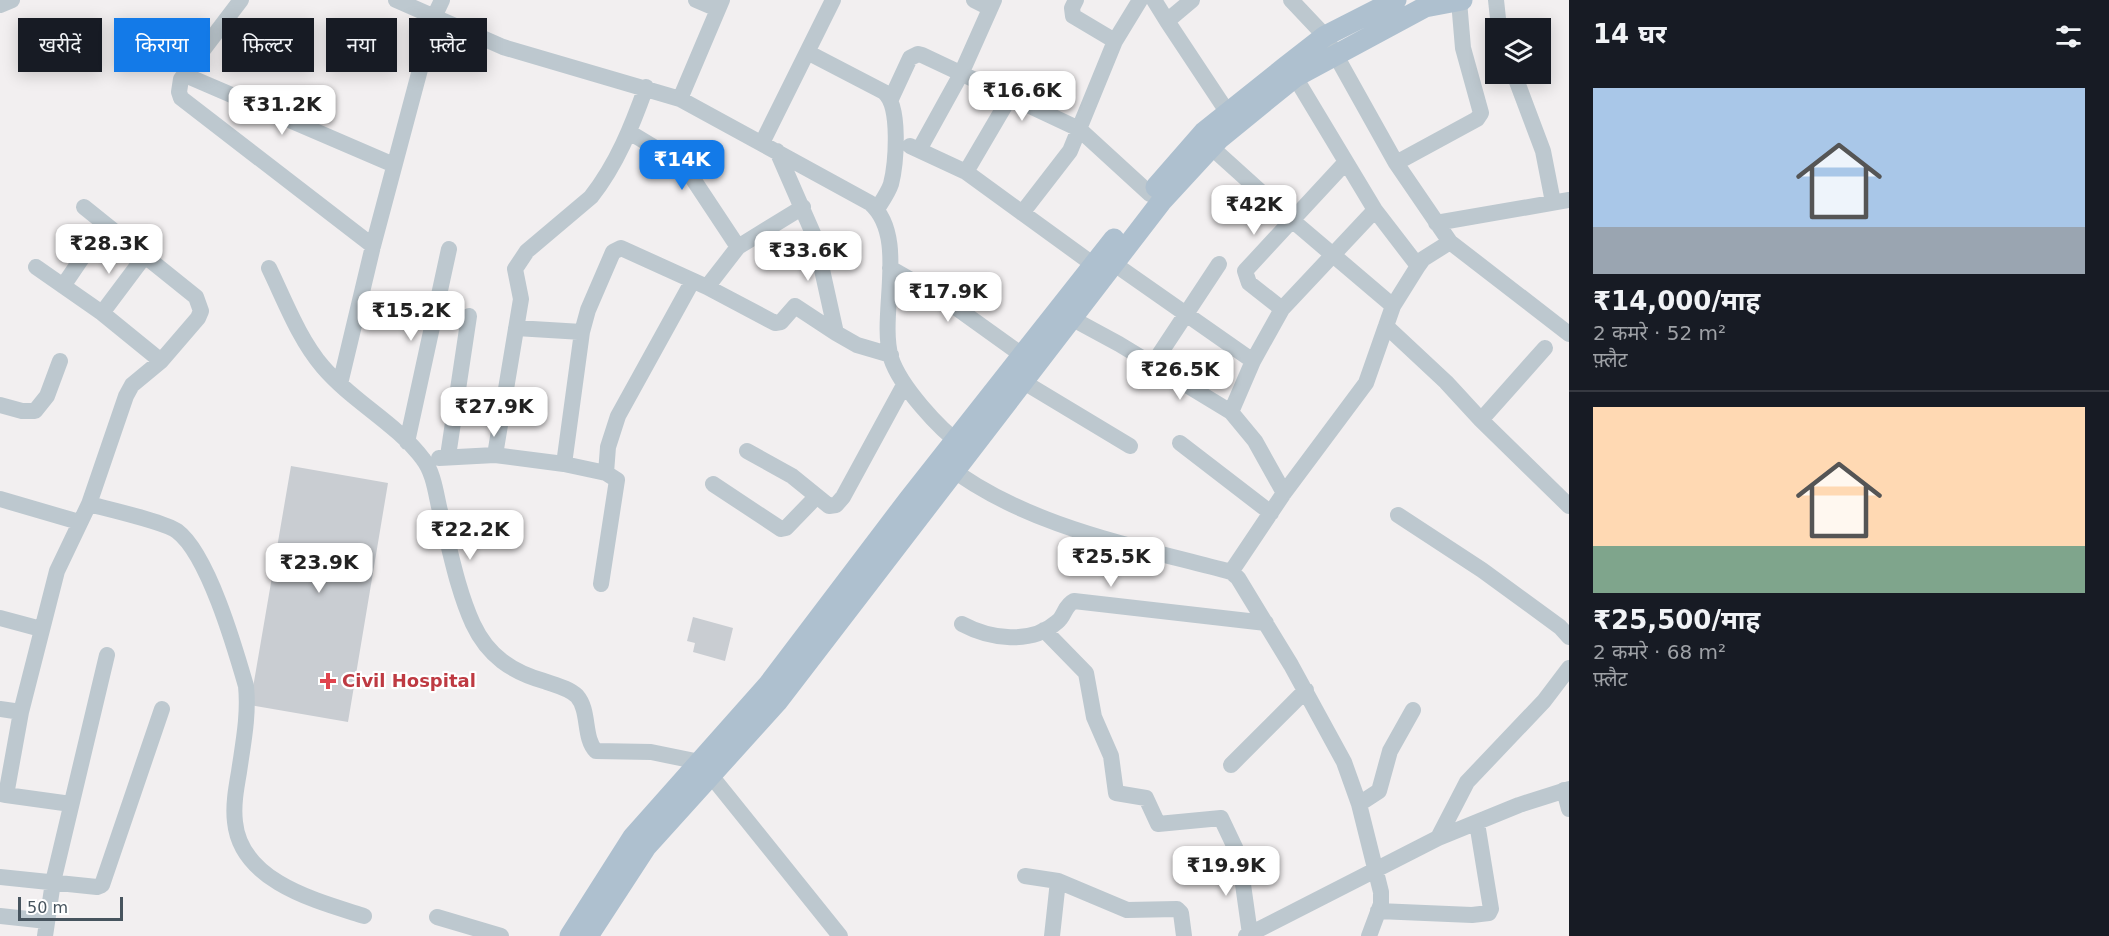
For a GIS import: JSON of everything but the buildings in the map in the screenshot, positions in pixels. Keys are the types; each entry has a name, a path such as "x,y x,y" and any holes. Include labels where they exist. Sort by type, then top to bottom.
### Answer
{"main road":[{"path":"588,936 598,903 633,837 706,768 768,685 962,445 1022,381 1071,318 1103,264 1150,194 1204,132 1228,113 1396,0"},
{"path":"962,445 1022,356 1211,147 1330,45 1425,7 1460,0"},
{"path":"570,936 598,903"}],"street":[{"path":"0,5 12,0"},
{"path":"242,0 185,75 180,85 181,98 373,246"},
{"path":"396,0 503,47 646,87 680,99 878,209 884,221 890,268 891,356 904,385 962,445"},
{"path":"340,384 394,165 434,17 442,0"},
{"path":"680,99 720,5 696,0"},
{"path":"762,143 809,53 833,0"},
{"path":"919,150 961,74 992,4 974,0"},
{"path":"1076,0 1072,8 1073,16 1115,40"},
{"path":"1022,213 1067,156 1115,40 1140,0"},
{"path":"1154,0 1228,113"},
{"path":"1167,21 1192,0"},
{"path":"1291,0 1330,45 1396,163 1450,242 1569,334"},
{"path":"1396,163 1477,119 1481,113 1463,48 1460,0"},
{"path":"1496,0 1498,18"},
{"path":"809,53 884,92 891,99"},
{"path":"878,209 890,188 896,139 891,99 913,55 922,56 1079,129 1150,194"},
{"path":"185,75 394,165"},
{"path":"1295,77 1375,210 1418,266"},
{"path":"1436,223 1561,201 1518,84"},
{"path":"495,455 521,299 515,274 518,262 527,251 591,197 630,132 646,87"},
{"path":"966,172 1011,98"},
{"path":"630,132 672,158 689,173 738,247"},
{"path":"896,139 966,172 1022,213 1186,314 1253,361"},
{"path":"1211,147 1293,222 1334,254 1393,306"},
{"path":"777,151 815,238 836,333"},
{"path":"1282,309 1249,284 1245,275 1248,267 1293,222 1345,163"},
{"path":"71,804 3,794 41,629 57,571 89,504 126,396 142,374 161,361 198,318 200,304 196,297 84,207"},
{"path":"606,473 608,447 618,417 699,284 738,247 803,207"},
{"path":"1231,412 1253,361 1282,309 1375,210"},
{"path":"63,286 105,224"},
{"path":"1231,572 1284,493 1366,383 1393,306 1418,266 1423,259 1450,242"},
{"path":"564,464 582,332 588,310 615,249 621,248 699,284 775,323 781,322 790,309 797,306 857,345 891,356"},
{"path":"407,442 449,249"},
{"path":"102,313 144,257"},
{"path":"1153,364 1219,264"},
{"path":"36,267 102,313 161,361"},
{"path":"269,268 309,346 323,367 424,460 434,486 459,585 473,625 486,646 502,663 519,674 556,685 577,697 583,707 592,746 596,751 651,752 706,768 840,936"},
{"path":"890,268 944,299 1022,356"},
{"path":"448,456 469,315"},
{"path":"1071,318 1153,364 1231,412 1255,441 1284,493"},
{"path":"1386,326 1446,382 1481,420 1569,506"},
{"path":"516,328 582,332"},
{"path":"1481,420 1545,348"},
{"path":"0,405 22,411 35,411 47,396 60,361"},
{"path":"1022,381 1130,446"},
{"path":"747,451 792,476 816,497 832,506 843,497 904,385"},
{"path":"1180,443 1270,513"},
{"path":"424,460 448,456 495,455 564,464 615,476 617,484 601,584"},
{"path":"946,465 1040,517 1077,530 1231,572 1244,586 1306,690 1344,762 1359,804 1381,892 1378,911 1369,936"},
{"path":"713,484 781,529 786,528 816,497"},
{"path":"0,499 79,522"},
{"path":"89,504 176,530 189,542 201,560 246,686 248,705 234,804 235,825 240,843 252,862 282,884 306,897 364,916"},
{"path":"1398,515 1482,570 1560,627 1569,637"},
{"path":"962,624 972,629 1015,638 1044,630 1058,621 1067,605 1074,601 1266,622"},
{"path":"0,618 41,629"},
{"path":"1044,630 1086,674 1094,717 1111,756 1116,793 1146,798 1158,824 1221,818 1239,856 1248,935 1438,838 1519,804 1567,789 1569,809"},
{"path":"0,916 46,928 53,882 107,655"},
{"path":"1438,838 1467,782 1544,700 1569,668"},
{"path":"1231,765 1306,690"},
{"path":"0,709 21,712"},
{"path":"0,877 97,887 102,885 162,709"},
{"path":"1359,804 1379,791 1390,751 1413,710"},
{"path":"1378,911 1472,915 1489,913 1491,909 1477,823"},
{"path":"1025,876 1058,880 1118,908 1178,909 1181,913 1184,936"},
{"path":"1052,936 1058,880"},
{"path":"437,917 501,936"}],"place":[{"name":"Civil Hospital","path":"328,681"}]}
